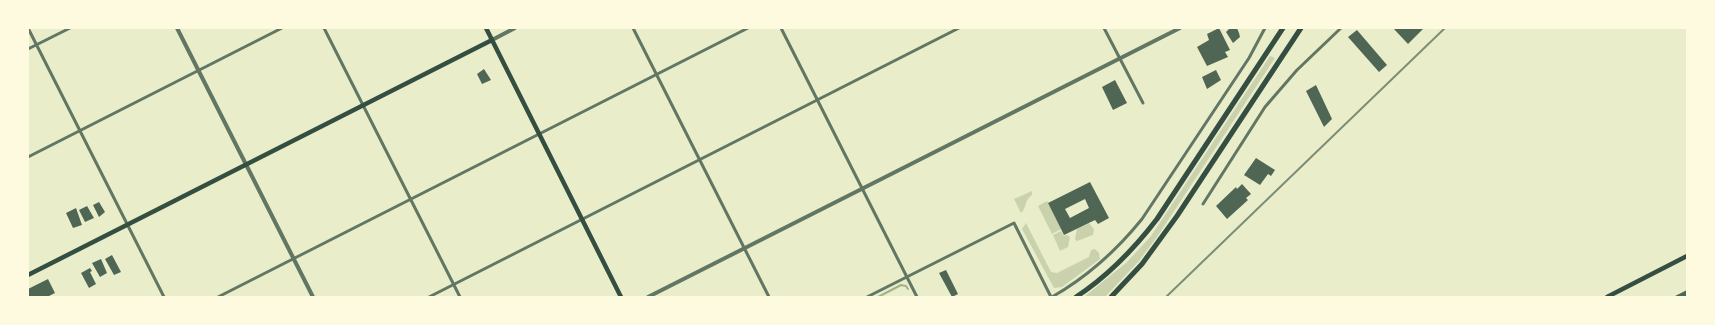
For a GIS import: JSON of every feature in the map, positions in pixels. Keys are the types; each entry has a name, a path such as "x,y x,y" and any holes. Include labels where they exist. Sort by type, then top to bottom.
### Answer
{"main road":[{"path":"486,28 621,297"},
{"path":"1076,297 1115,267 1148,231 1174,195 1283,28"},
{"path":"1111,297 1142,264 1177,216 1301,28"},
{"path":"28,275 492,40"},
{"path":"1607,297 1687,256"}],"street":[{"path":"28,28 164,297"},
{"path":"28,49 70,28"},
{"path":"177,28 314,297"},
{"path":"28,157 282,28"},
{"path":"324,28 460,297"},
{"path":"492,40 515,28"},
{"path":"633,28 769,297"},
{"path":"218,297 748,28"},
{"path":"781,28 917,297"},
{"path":"429,297 959,28"},
{"path":"1104,28 1143,103"},
{"path":"648,297 1180,28"},
{"path":"867,297 1014,223 1052,297 1090,272 1124,242 1142,219 1249,58 1265,28"},
{"path":"1203,204 1265,107 1297,70 1341,28"}],"green space":[{"path":"1270,56 1275,58 1157,237 1139,261 1105,297 1084,297 1127,262 1151,236"},
{"path":"1032,191 1032,195 1029,197 1021,213 1014,199"},
{"path":"1047,201 1061,229 1052,234 1038,206"},
{"path":"1026,223 1051,272 1057,273 1089,257 1091,250 1095,249 1099,253 1100,259 1062,287 1054,288 1022,229"},
{"path":"1089,223 1094,229 1093,235 1077,241 1075,239 1077,229"},
{"path":"1061,231 1064,236 1067,235 1070,237 1068,247 1060,251 1053,235"}],"building":[{"path":"1219,28 1230,50 1225,52 1228,57 1207,66 1197,47 1209,40 1207,34"},
{"path":"1230,28 1237,28 1240,37 1233,43 1226,32"},
{"path":"1393,28 1424,28 1408,44"},
{"path":"1357,30 1387,65 1379,72 1348,37"},
{"path":"484,69 491,80 482,84 477,74"},
{"path":"1216,70 1221,80 1207,89 1202,77"},
{"path":"1115,80 1127,103 1113,110 1102,87"},
{"path":"1316,85 1332,119 1324,127 1306,91"},
{"path":"1256,158 1275,170 1271,176 1268,174 1260,185 1244,175"},
{"path":"1090,182 1109,218 1098,224 1095,220 1064,235 1048,203","holes":["1085,199 1089,208 1070,218 1065,209"]},
{"path":"1242,184 1251,194 1246,198 1248,200 1227,219 1216,206 1236,187 1237,189"},
{"path":"99,202 105,212 99,217 93,205"},
{"path":"87,206 94,218 85,222 79,210"},
{"path":"76,208 82,225 73,228 66,213"},
{"path":"112,255 121,272 114,275 105,259"},
{"path":"101,259 107,273 100,277 92,263"},
{"path":"90,268 92,271 90,272 96,284 89,288 81,273"},
{"path":"946,270 958,294 952,297 939,273"},
{"path":"48,279 55,293 47,297 28,297 28,289"},
{"path":"1687,290 1687,297 1675,297 1675,296"}],"waterway":[{"path":"878,297 901,285 906,286 908,289"}],"railway":[{"path":"1166,297 1445,28"}]}
